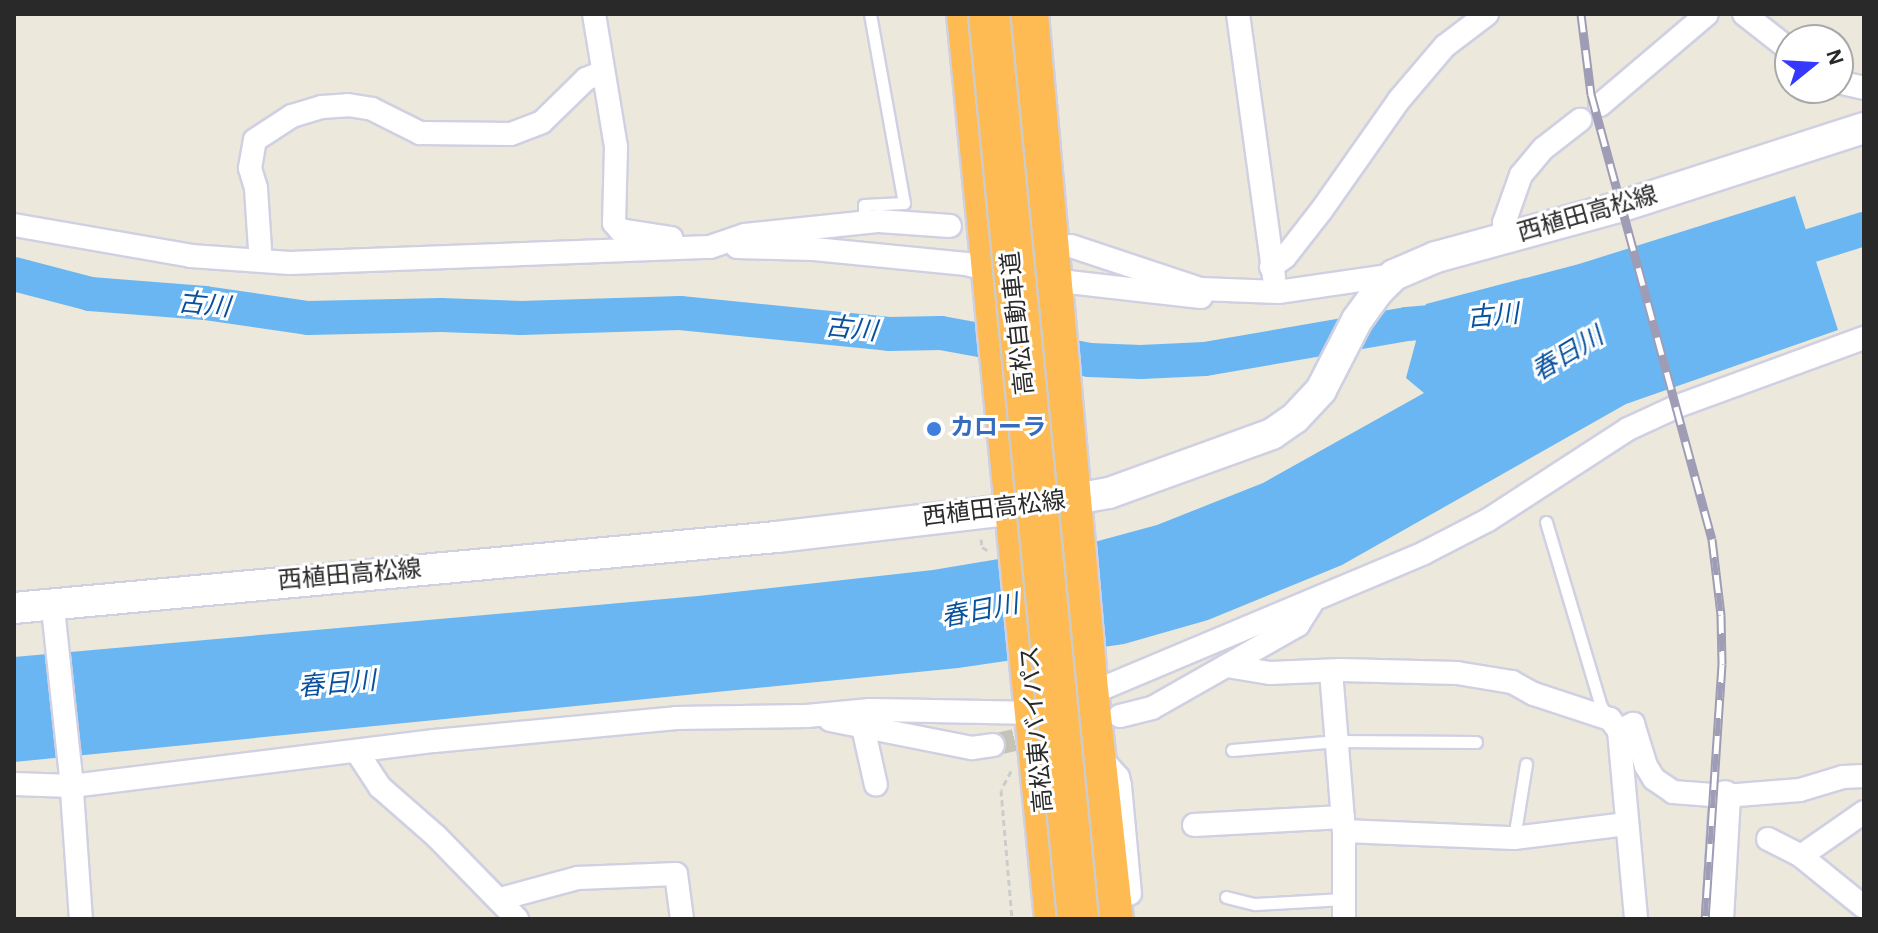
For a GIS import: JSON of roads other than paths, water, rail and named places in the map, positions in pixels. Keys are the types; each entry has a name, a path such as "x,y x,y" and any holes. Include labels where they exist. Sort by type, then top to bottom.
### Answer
{"highway":[{"name":"高松東バイパス","path":"967,14 1055,919"},
{"name":"高松自動車道","path":"989,14 1078,919"},
{"name":"高松自動車道","path":"1011,14 1094,919"},
{"path":"1028,14 1072,512 1099,697 1096,752 1113,919"}],"main road":[{"name":"西植田高松線","path":"14,608 52,612 777,537 1018,520 1072,512 1109,493 1272,434 1295,418 1321,390 1385,284 1436,257 1619,207 1864,128"},
{"path":"1718,919 1725,796"}],"street":[{"path":"594,14 612,107 616,147 614,223 620,230 684,241 686,248"},
{"path":"1238,14 1271,267 1278,292"},
{"path":"1271,267 1285,257 1321,211 1408,89 1445,46 1487,14"},
{"path":"1600,105 1707,14"},
{"path":"1744,14 1774,37"},
{"path":"260,249 256,188 250,168 255,140 292,116 322,107 348,105 372,109 420,133 511,134 542,122 586,79 603,72"},
{"path":"1506,238 1504,223 1521,175 1544,148 1580,120"},
{"path":"710,247 745,235 864,222 950,226"},
{"path":"20,223 191,256 322,263 710,247 814,249 966,264 991,277"},
{"path":"1071,246 1200,289 1251,293"},
{"path":"153,248 260,249 322,263"},
{"path":"1051,286 1195,297 1385,284"},
{"path":"1099,697 1311,604 1488,520 1628,429 1678,406 1864,338"},
{"path":"1099,697 1152,708 1298,625 1311,604"},
{"path":"52,612 71,781 76,918"},
{"path":"1227,666 1270,673 1417,671 1512,682 1534,694 1614,725 1633,724 1646,766 1664,788 1673,792 1725,796 1800,790 1843,777 1864,776"},
{"path":"1331,671 1344,824 1344,909"},
{"path":"14,784 71,781 676,718 807,716 1035,702"},
{"path":"807,716 972,748 993,745"},
{"path":"1614,725 1636,919"},
{"path":"863,727 876,785"},
{"path":"357,752 380,787 500,899 517,919"},
{"path":"1096,752 1118,777 1120,786 1132,919"},
{"path":"1801,856 1864,812"},
{"path":"1194,825 1344,824 1514,838 1626,824"},
{"path":"1768,839 1801,856 1864,907"},
{"path":"500,899 578,878 676,874 682,919"}],"lane":[{"path":"864,222 864,205 904,203 870,14"},
{"path":"1546,522 1601,706 1614,725"},
{"path":"1232,750 1337,741 1476,742"},
{"path":"1514,838 1526,764"},
{"path":"1226,897 1255,904 1344,909"}],"water":[{"path":"1795,196 1838,330 1626,404 1342,565 1208,620 1124,644 958,668 14,762 14,657 698,596 933,570 1087,544 1157,525 1263,483 1424,393 1406,378 1426,304 1579,264"}],"waterway":[{"name":"春日川","path":"1768,259 1864,229"},
{"name":"古川","path":"14,274 90,294 205,303 308,318 441,315 521,318 680,313 889,334 941,333 1089,360 1141,362 1205,359 1407,324 1467,319"}],"tunnel":[{"path":"993,745 1045,733"}],"railway":[{"path":"1581,14 1591,94 1712,539 1721,615 1722,664 1705,919"}],"place":[{"name":"カローラ","path":"934,429"}]}
